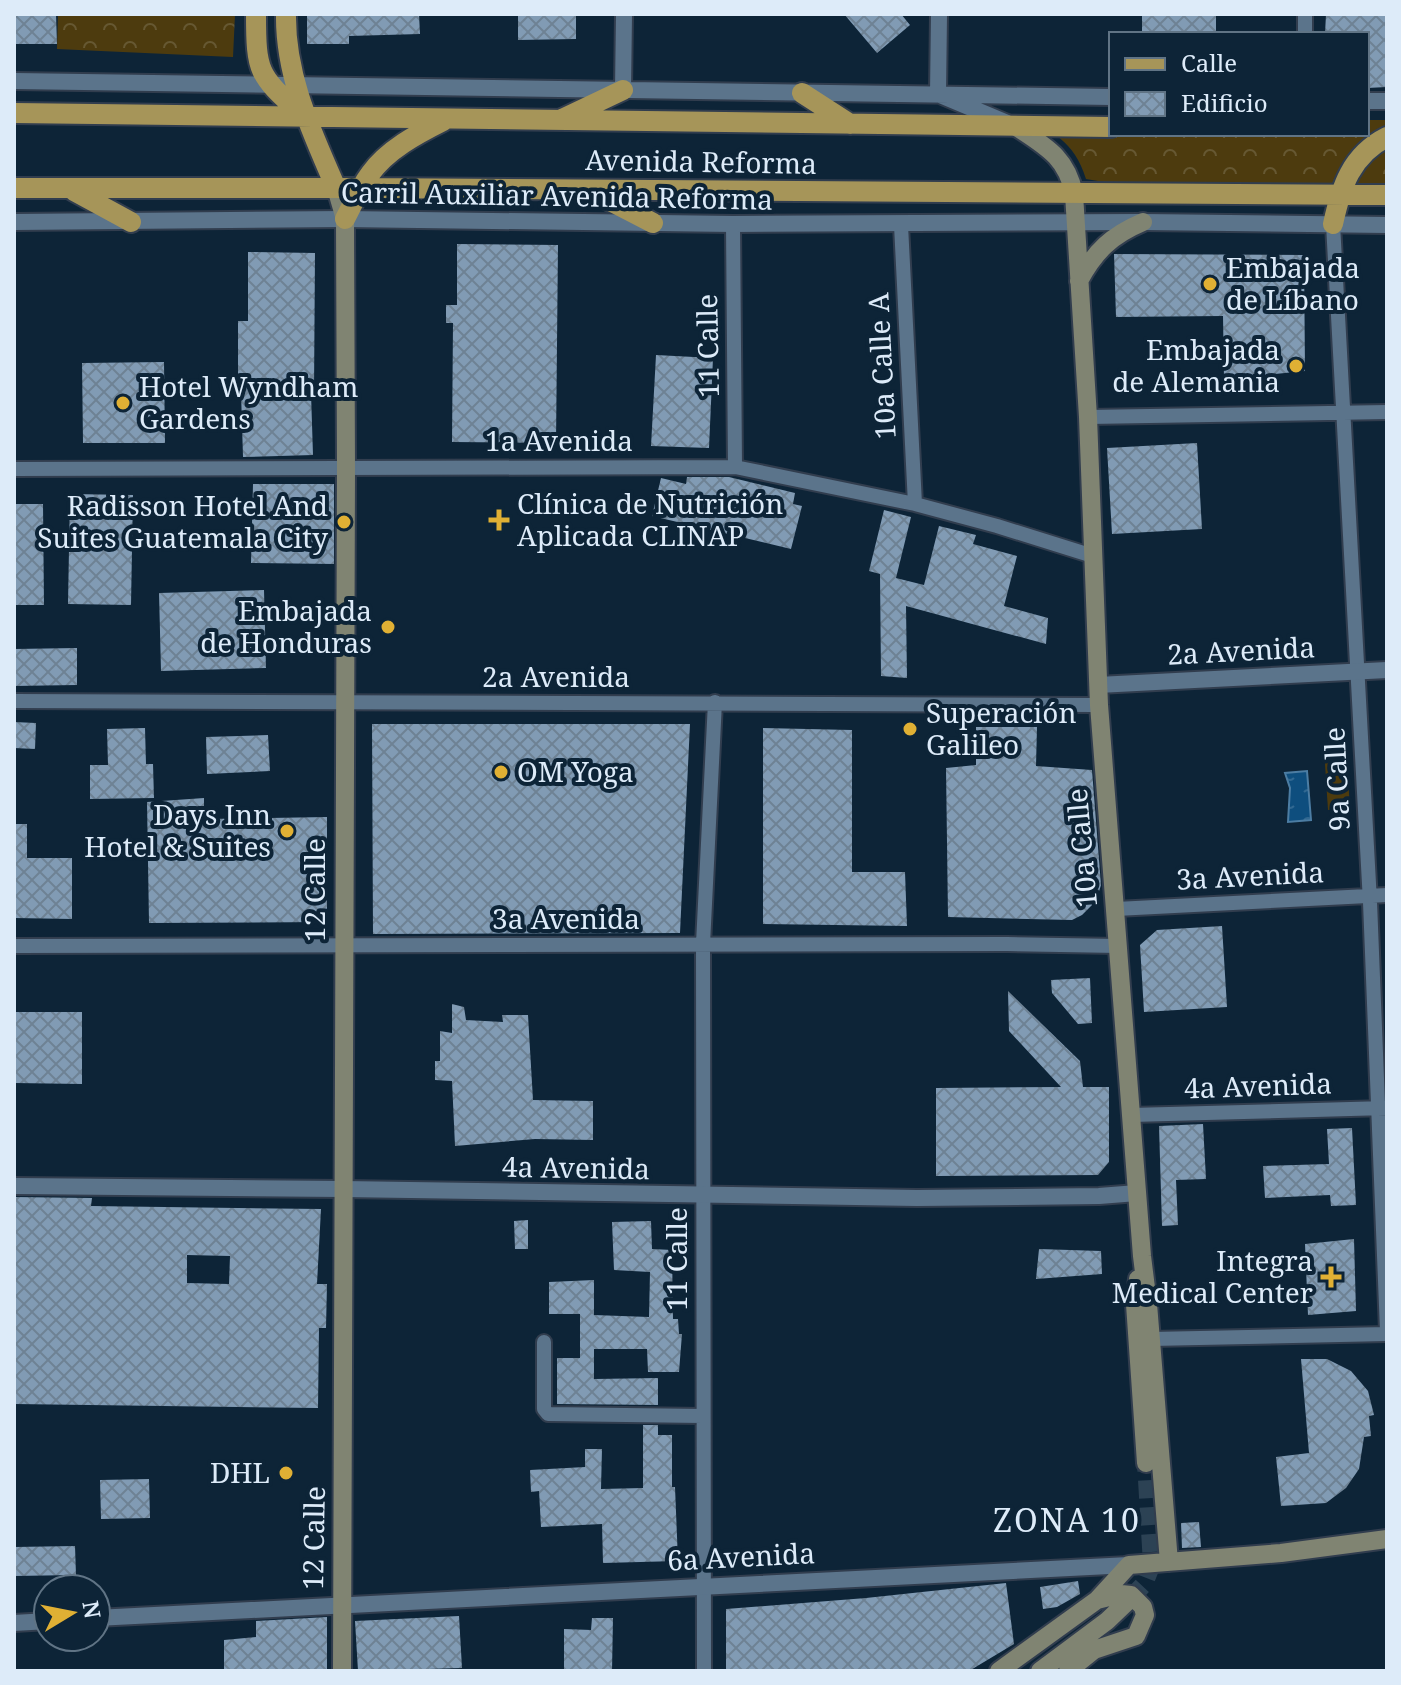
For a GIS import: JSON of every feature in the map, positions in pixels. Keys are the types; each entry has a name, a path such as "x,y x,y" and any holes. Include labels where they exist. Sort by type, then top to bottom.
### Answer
{"main road":[{"name":"12 Calle","path":"256,14 256,56 269,85 304,117"},
{"name":"12 Calle","path":"286,14 287,50 304,117 336,188 345,219 342,1671"},
{"path":"243,116 265,101 269,85"},
{"path":"558,121 623,90"},
{"path":"802,93 850,124"},
{"name":"Avenida Reforma","path":"14,113 1109,127"},
{"path":"345,219 361,188 380,162 421,132 446,119"},
{"name":"10a Calle","path":"1015,126 1064,164 1074,194 1088,417 1099,705 1169,1562"},
{"path":"1333,224 1339,196 1355,163 1365,151 1387,137"},
{"name":"Avenida Reforma","path":"14,188 1387,195"},
{"path":"70,189 131,222"},
{"path":"588,189 653,223"},
{"path":"1079,281 1104,243 1143,222"},
{"path":"1142,1256 1135,1304 1146,1463"},
{"name":"6a Avenida","path":"1129,1565 1281,1553 1387,1539"},
{"path":"999,1671 1097,1600 1129,1565"},
{"path":"1068,1671 1094,1650 1136,1636 1143,1623 1143,1607 1131,1595 1121,1594 1097,1600"},
{"path":"1040,1671 1107,1621 1130,1599"}],"street":[{"path":"623,90 624,14"},
{"path":"938,94 939,14"},
{"path":"14,81 1109,97"},
{"name":"10a Calle","path":"938,94 1015,126"},
{"name":"Carril Auxiliar Avenida Reforma","path":"14,222 345,219 901,225 1143,222 1387,225"},
{"name":"11 Calle","path":"733,224 735,467"},
{"name":"9a Calle","path":"1333,224 1382,1108 1387,1332"},
{"name":"10a Calle A","path":"901,225 915,504"},
{"path":"1088,417 1387,412"},
{"name":"1a Avenida","path":"14,469 735,467 915,504 1093,556"},
{"name":"2a Avenida","path":"1098,685 1387,670"},
{"name":"2a Avenida","path":"14,701 1099,705"},
{"name":"11 Calle","path":"704,1671 703,944 715,702"},
{"name":"3a Avenida","path":"1116,909 1387,895"},
{"name":"3a Avenida","path":"14,946 1119,946"},
{"name":"4a Avenida","path":"1131,1115 1382,1108"},
{"name":"4a Avenida","path":"14,1186 917,1198 1137,1193"},
{"path":"1151,1339 1387,1332"},
{"path":"544,1342 544,1409 548,1414 703,1416"},
{"name":"6a Avenida","path":"112,1617 1129,1565"}],"green space":[{"path":"58,14 235,14 233,57 57,49"},
{"path":"1014,115 1109,116 1109,136 1369,136 1369,120 1387,120 1387,183 1110,183 1086,179 1067,145 1039,125"},
{"path":"1346,748 1350,808 1328,810 1324,749"}],"water":[{"path":"1307,771 1311,820 1288,822 1290,788 1285,773"}],"building":[{"path":"14,14 56,14 57,44 14,44"},
{"path":"307,14 419,14 420,34 349,36 349,44 307,44"},
{"path":"518,14 576,14 576,39 518,40"},
{"path":"844,14 901,14 910,25 877,53"},
{"path":"1142,14 1216,14 1216,32 1142,32"},
{"path":"1326,14 1387,14 1387,87 1369,88 1369,32 1325,32"},
{"path":"457,244 558,245 556,443 452,442 453,323 446,323 446,305 457,305"},
{"path":"248,252 315,253 314,393 311,393 313,455 243,457 241,392 238,392 238,321 248,321"},
{"path":"1114,254 1304,255 1305,371 1224,379 1223,316 1116,317"},
{"path":"656,355 713,358 709,448 651,446"},
{"name":"Hotel Wyndham Gardens","path":"164,362 165,443 83,443 82,363"},
{"path":"1197,443 1202,529 1112,534 1107,448"},
{"path":"687,477 729,477 795,493 793,504 802,506 791,549 652,516 661,478 686,484"},
{"path":"253,484 334,484 334,564 251,563"},
{"path":"70,494 133,495 131,605 68,604"},
{"path":"14,504 43,504 44,605 14,605"},
{"path":"884,510 911,517 896,578 924,585 939,526 976,535 973,544 1017,556 1004,606 1048,618 1046,644 906,606 907,678 881,676 880,574 869,571"},
{"path":"264,590 266,668 161,671 159,593"},
{"path":"77,648 77,685 14,686 14,649"},
{"path":"14,722 36,723 35,749 14,748"},
{"path":"372,724 690,724 680,933 373,934"},
{"path":"976,727 1037,727 1036,766 1092,770 1101,885 1096,901 1082,915 1072,920 948,917 946,768 976,765"},
{"path":"145,728 146,764 153,764 154,798 90,799 90,765 108,765 107,729"},
{"path":"763,728 852,730 852,872 905,872 907,926 763,924"},
{"path":"268,735 270,771 207,774 206,737"},
{"path":"204,798 204,819 327,817 327,922 149,923 147,802"},
{"path":"14,824 27,824 27,858 72,858 72,919 14,918"},
{"path":"1222,926 1227,1007 1144,1012 1140,945 1157,930"},
{"path":"1090,978 1092,1023 1078,1024 1052,993 1051,980"},
{"path":"1008,991 1080,1061 1083,1087 1109,1087 1109,1162 1098,1175 936,1176 936,1088 1061,1087 1009,1031"},
{"path":"452,1004 464,1007 466,1020 503,1022 502,1015 528,1015 533,1100 593,1101 593,1140 535,1139 455,1146 452,1081 435,1080 435,1061 440,1061 440,1031 452,1033"},
{"path":"14,1012 82,1012 82,1084 14,1083"},
{"path":"1203,1124 1206,1179 1176,1180 1178,1225 1162,1226 1159,1126"},
{"path":"1352,1128 1356,1205 1331,1206 1330,1195 1265,1198 1263,1166 1329,1164 1327,1129"},
{"path":"14,1197 92,1198 91,1206 321,1209 317,1284 327,1284 326,1328 319,1328 318,1408 14,1404","holes":["187,1255 230,1256 229,1284 187,1283"]},
{"path":"528,1220 528,1249 515,1249 514,1221"},
{"path":"651,1221 652,1249 672,1250 673,1319 678,1319 679,1334 682,1334 679,1372 648,1372 647,1349 594,1349 594,1379 658,1378 658,1405 557,1404 557,1358 580,1358 580,1314 549,1314 549,1282 594,1280 594,1315 649,1317 650,1272 614,1270 612,1222"},
{"name":"Integra Medical Center","path":"1354,1239 1356,1311 1308,1315 1305,1244"},
{"path":"1039,1249 1101,1251 1102,1274 1036,1279"},
{"path":"1301,1359 1327,1359 1351,1371 1368,1391 1374,1415 1369,1416 1371,1436 1364,1437 1359,1469 1346,1488 1326,1503 1281,1506 1276,1457 1309,1453"},
{"path":"643,1425 658,1425 658,1435 672,1435 672,1487 675,1487 678,1561 603,1563 602,1524 541,1527 539,1491 531,1492 530,1470 585,1467 585,1449 602,1449 601,1489 643,1488"},
{"path":"149,1479 150,1518 101,1519 100,1480"},
{"path":"1199,1522 1201,1547 1182,1548 1181,1523"},
{"path":"75,1546 76,1573 14,1576 14,1547"},
{"path":"1078,1581 1080,1594 1057,1607 1043,1609 1040,1587"},
{"path":"1006,1583 1014,1644 969,1671 726,1671 726,1609"},
{"path":"459,1616 462,1668 358,1671 355,1621"},
{"path":"327,1617 327,1671 224,1671 224,1640 256,1637 256,1621"},
{"path":"592,1618 613,1618 612,1671 564,1671 564,1629 591,1630"}],"tunnel":[{"path":"1130,1599 1144,1584 1152,1564 1146,1463"}],"place":[{"name":"Embajada de Líbano","path":"1210,284"},
{"name":"Embajada de Alemania","path":"1296,366"},
{"name":"Hotel Wyndham Gardens","path":"123,403"},
{"name":"Clínica de Nutrición Aplicada CLINAP","path":"499,520"},
{"name":"Radisson Hotel And Suites Guatemala City","path":"344,522"},
{"name":"Embajada de Honduras","path":"388,627"},
{"name":"Superación Galileo","path":"910,729"},
{"name":"OM Yoga","path":"501,772"},
{"name":"Days Inn Hotel & Suites","path":"287,831"},
{"name":"Integra Medical Center","path":"1331,1277"},
{"name":"DHL","path":"286,1473"}],"district":[{"name":"ZONA 10","path":"1067,1521"}]}
